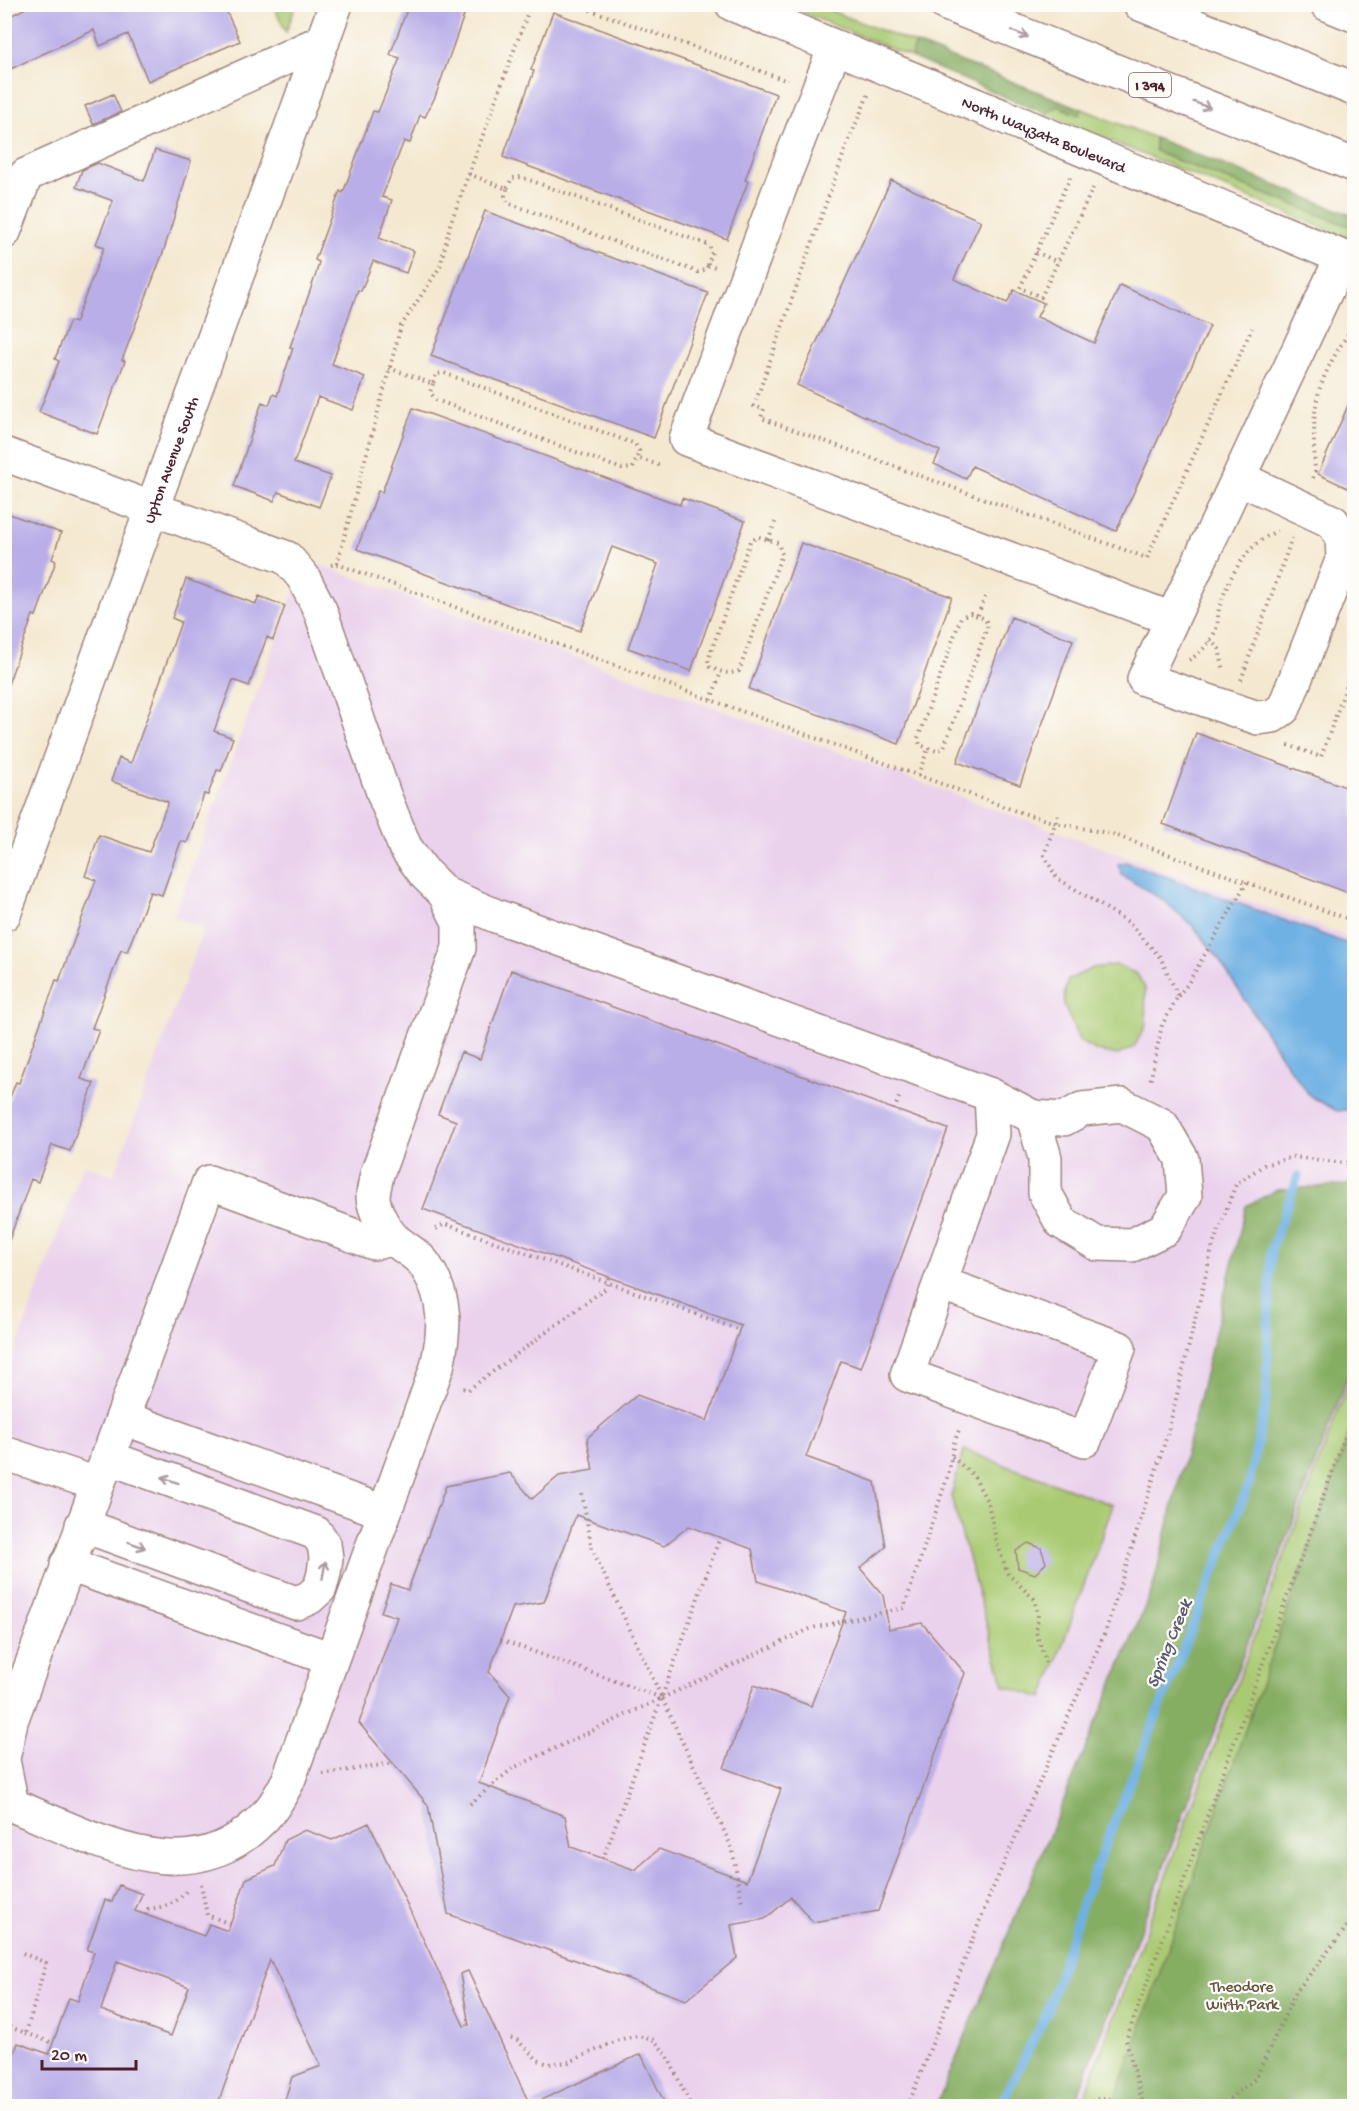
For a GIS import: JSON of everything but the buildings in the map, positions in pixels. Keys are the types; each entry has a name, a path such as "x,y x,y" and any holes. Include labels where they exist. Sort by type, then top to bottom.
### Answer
{"main road":[{"name":"Upton Avenue South","path":"4,914 336,4"},
{"name":"North Wayzata Boulevard","path":"732,4 1348,260"},
{"name":"I 394","path":"946,4 1354,165"},
{"path":"1140,4 1354,89"},
{"path":"1327,4 1354,15"},
{"path":"4,232 26,175 323,41"},
{"path":"835,46 686,439 1172,619"},
{"path":"1239,478 1333,522 1342,538 1343,558 1284,708 1273,716 1258,718 1144,679 1239,478 1348,260"},
{"path":"4,454 287,558 303,577 320,610 384,795 405,847 425,874 445,894 459,922 459,948 377,1174 373,1198 381,1221 393,1239 411,1250 424,1264 438,1288 443,1310 443,1337 437,1368 288,1781 277,1801 257,1825 239,1839 218,1850 196,1856 170,1858 144,1856 66,1829 8,1816 4,1765"},
{"path":"445,894 503,919 991,1095 1033,1117 1064,1119 1083,1109 1122,1105 1162,1125 1182,1159 1185,1196 1165,1229 1132,1245 1097,1244 1061,1222 1045,1193 1045,1158 1033,1117"},
{"path":"940,1283 1119,1348 1085,1440 907,1375 993,1134 991,1095"},
{"path":"4,1754 11,1721 67,1564 209,1182 374,1243 393,1239"},
{"path":"123,1418 384,1512"},
{"path":"4,1453 102,1470 315,1533 324,1544 326,1558 320,1588 309,1598 296,1603 82,1525"},
{"path":"67,1564 331,1659"}],"path":[{"path":"337,564 401,326 440,267 450,225 531,4"},
{"path":"580,4 582,7 789,82"},
{"path":"872,86 846,147 754,406 764,409 761,418 1147,558 1252,328"},
{"path":"1074,170 1020,288 1031,295 1041,297 1097,180"},
{"path":"469,174 507,189"},
{"path":"521,177 709,246 712,252 708,264 707,269 698,272 508,203 505,196 507,189 512,178 521,177"},
{"path":"1036,252 1058,262"},
{"path":"708,264 724,270"},
{"path":"1310,487 1315,472 1314,423 1319,391 1334,358 1354,325"},
{"path":"389,368 433,384"},
{"path":"444,373 636,444 639,452 637,458 633,468 622,469 436,400 430,392 436,374 444,373"},
{"path":"637,458 662,466"},
{"path":"768,540 776,520"},
{"path":"1238,691 1296,528"},
{"path":"1144,679 1176,667 1196,656 1216,629 1219,608 1230,579 1245,554 1263,537 1280,529"},
{"path":"759,537 778,543 782,554 739,671 731,674 721,672 710,668 708,660 750,542 759,537"},
{"path":"327,566 337,564 1016,811 1056,823 1112,834 1354,921"},
{"path":"978,615 985,597"},
{"path":"970,613 978,615 986,619 988,625 944,747 937,751 928,749 920,744 918,738 961,617 970,613"},
{"path":"1210,640 1219,649 1227,678"},
{"path":"711,700 721,672"},
{"path":"918,776 928,749"},
{"path":"1058,815 1044,855 1057,878 1128,922 1160,957 1178,996"},
{"path":"1143,1115 1162,1025 1247,882"},
{"path":"894,1110 902,1089"},
{"path":"908,2106 987,1902 1106,1630 1168,1432 1213,1245 1236,1184 1264,1165 1293,1157 1354,1164"},
{"path":"430,1233 445,1224 740,1330"},
{"path":"457,1386 468,1390 606,1288 609,1277"},
{"path":"470,1804 513,1768 812,1628 904,1608 971,1398"},
{"path":"1143,2104 1126,2040 1354,1412"},
{"path":"952,1456 973,1475 988,1503 997,1543 1008,1574 1034,1599 1038,1615 1036,1632 1047,1666"},
{"path":"582,1494 592,1549 732,1848 742,1902"},
{"path":"603,1859 720,1537"},
{"path":"501,1640 662,1698"},
{"path":"318,1775 394,1763"},
{"path":"146,1915 148,1909 174,1904 191,1882"},
{"path":"201,1882 207,1915 231,1924"},
{"path":"1220,2106 1255,2079 1296,1992 1354,1918"},
{"path":"20,1953 46,1962 26,2033"},
{"path":"4,2025 53,2043"},
{"path":"511,2038 517,2040 538,2060 548,2064 568,2062 621,2038 638,2036 654,2040 667,2055 689,2106"},
{"path":"1074,2106 1102,2098 1163,2106"},
{"path":"1110,2106 1114,2100"}],"shaded area":[{"path":"306,560 1354,939 1354,1367 1081,2106 5,2106 4,1383 83,1165 114,1175 204,928 173,917"}],"green space":[{"path":"273,5 296,5 286,32"},
{"path":"784,5 816,5 916,44 911,57"},
{"path":"916,44 1082,109 1079,115 1058,106 1045,114 911,57"},
{"path":"1058,106 1079,115 1082,109 1155,138 1155,150 1161,154 1354,228 1354,241 1045,114"},
{"path":"1155,138 1354,216 1354,228 1161,154 1155,150"},
{"path":"1117,965 1137,974 1145,988 1146,1025 1134,1047 1118,1055 1097,1051 1080,1042 1064,1005 1068,980 1093,968"},
{"path":"1354,1184 1354,1359 1074,2106 936,2106 1153,1587 1246,1206 1277,1190"},
{"name":"Theodore Wirth Park","path":"1354,1367 1354,2106 1081,2106"},
{"name":"Theodore Wirth Park","path":"1354,1420 1354,2106 1113,2106"},
{"path":"964,1450 1113,1505 1043,1698 1004,1686 951,1496"}],"water":[{"path":"1126,862 1354,946 1354,1109 1337,1111 1310,1096 1283,1059 1216,955 1194,927 1163,900 1122,875 1118,864"}],"waterway":[{"name":"Spring Creek","path":"1000,2106 1046,2015 1084,1898 1249,1484 1266,1402 1271,1250 1298,1176"}]}
